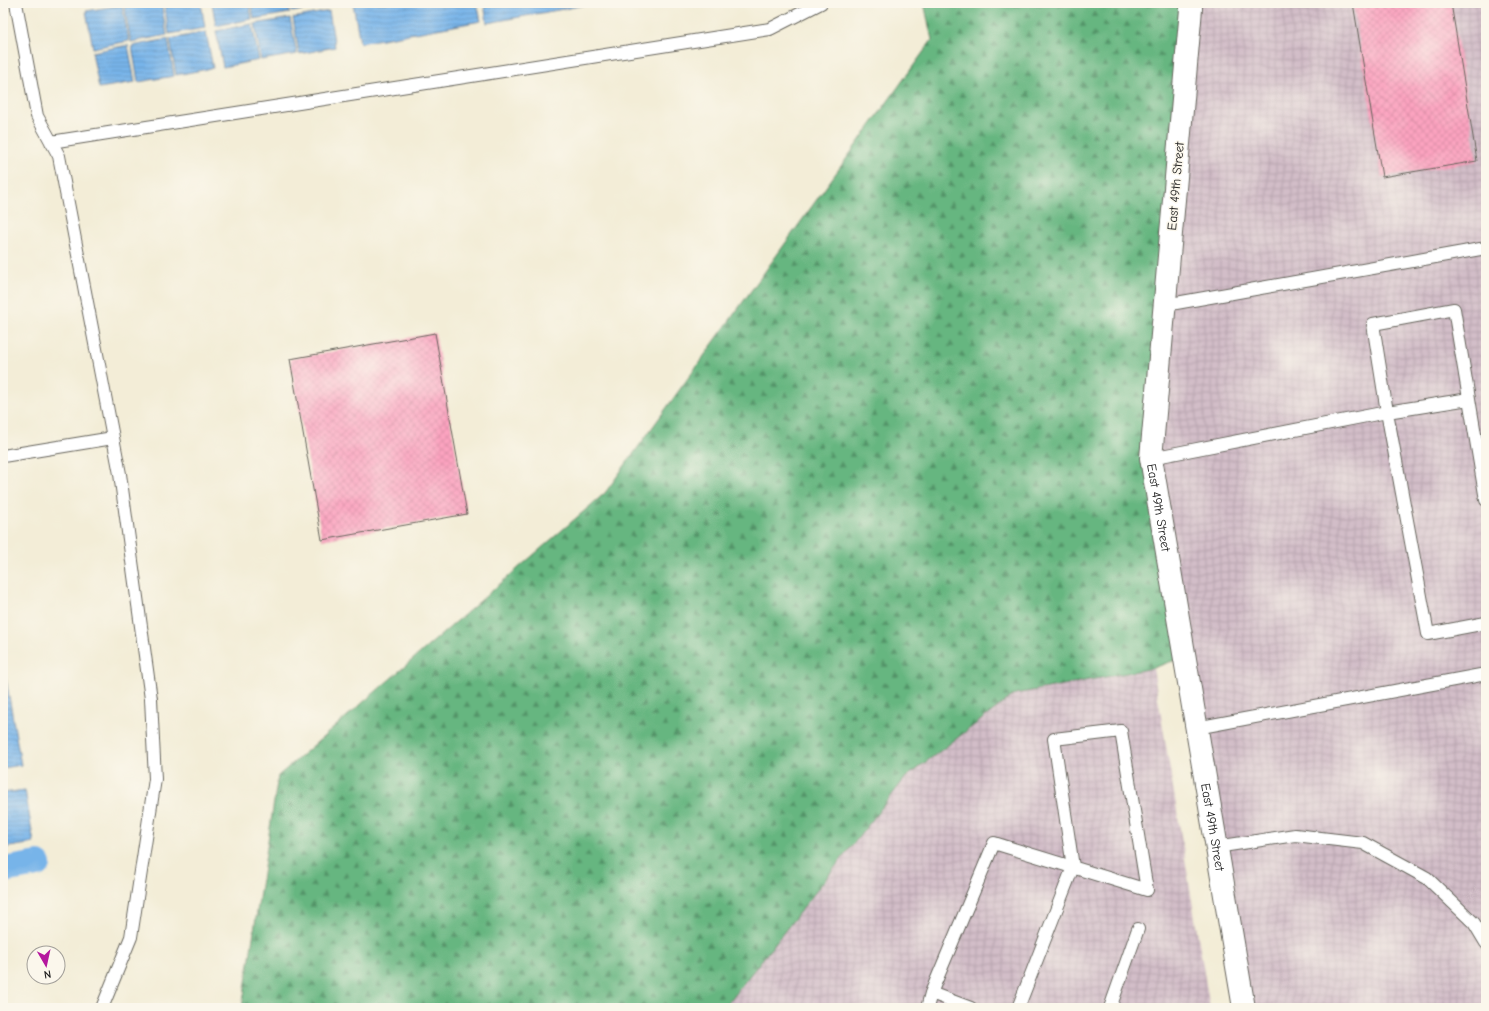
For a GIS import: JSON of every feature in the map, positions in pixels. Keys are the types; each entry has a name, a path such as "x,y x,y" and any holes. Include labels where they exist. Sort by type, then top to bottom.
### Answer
{"street":[{"name":"East 49th Street","path":"1190,3 1191,8 1151,458 1244,1008"}],"lane":[{"path":"16,3 37,116 59,156 120,474 151,699 155,779 131,937 102,1008"},
{"path":"51,142 770,29 821,3"},
{"path":"1165,305 1486,248"},
{"path":"1486,500 1454,310 1373,324 1428,634 1486,623"},
{"path":"1151,458 1388,412 1469,399"},
{"path":"3,456 113,438"},
{"path":"1196,728 1486,674"},
{"path":"927,1008 931,994 994,844 1073,867 1147,890 1121,731 1054,739 1073,867 1018,1008"},
{"path":"1216,847 1296,835 1363,842 1427,878 1474,923 1486,944"},
{"path":"1110,1008 1138,929"},
{"path":"931,994 971,1008"}],"shaded area":[{"path":"1190,3 1486,3 1486,1008 1244,1008 1151,458"},
{"path":"1153,668 1210,1008 724,1008 906,777 1015,694"}],"green space":[{"path":"924,3 1191,3 1151,458 1184,657 1153,668 1015,694 906,777 724,1008 242,1008 278,776 605,493 932,40"}],"water":[{"path":"137,3 161,3 167,35 131,42 124,5"},
{"path":"164,3 201,3 205,28 169,34"},
{"path":"212,3 249,3 252,19 216,26"},
{"path":"251,3 288,3 290,13 254,19"},
{"path":"290,3 327,3 328,5 292,12"},
{"path":"353,3 477,3 481,21 360,43"},
{"path":"484,3 596,3 487,23"},
{"path":"122,5 129,41 93,48 86,11"},
{"path":"329,11 335,47 299,54 293,18"},
{"path":"290,18 297,54 261,60 255,24"},
{"path":"252,24 259,60 223,67 216,31"},
{"path":"206,32 213,68 176,75 170,39"},
{"path":"168,39 174,76 138,82 132,46"},
{"path":"128,45 135,82 99,88 92,52"},
{"path":"3,662 21,765 3,768"},
{"path":"25,790 34,843 3,848 3,793"}],"building":[{"path":"1353,3 1451,3 1477,161 1382,177"},
{"path":"435,333 467,514 322,540 290,359"}],"waterway":[{"path":"3,870 38,864"}]}
